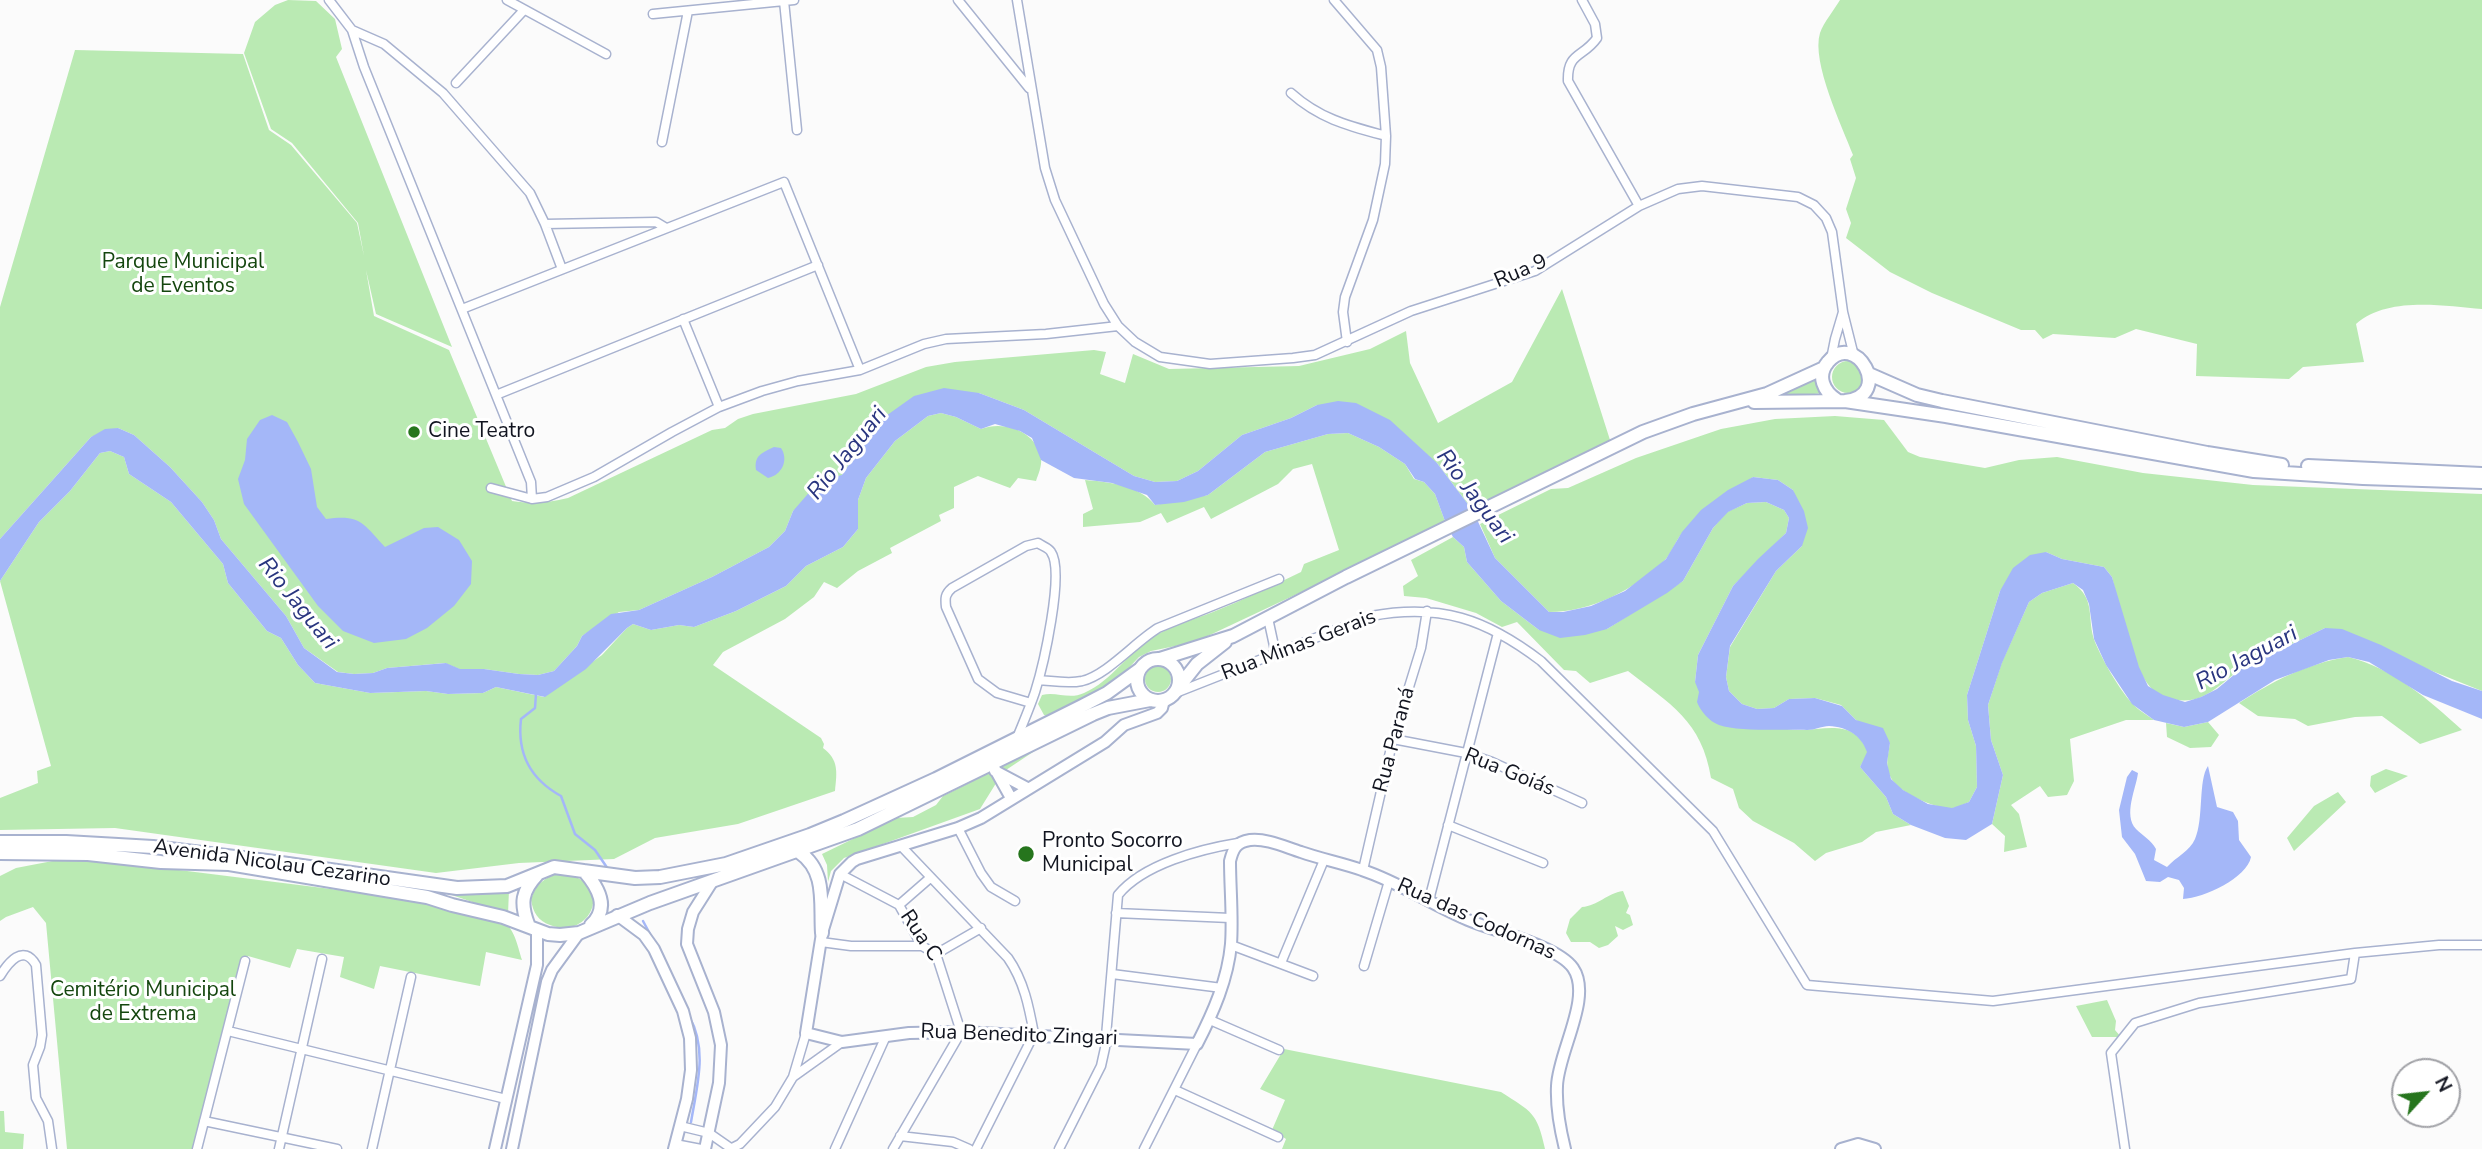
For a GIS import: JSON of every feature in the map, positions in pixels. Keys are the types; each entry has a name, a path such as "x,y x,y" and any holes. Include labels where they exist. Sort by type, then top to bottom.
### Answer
{"main road":[{"path":"1233,636 1196,664 1171,694 1093,714 994,768 858,829 799,852 617,915 579,933 560,935 533,927 522,902 524,890 540,872 554,867 635,878 660,877 726,864 810,835 1107,693 1148,661 1233,636 1643,432 1693,414 1745,401 1802,380 1838,355 1854,356 1864,363 1869,374 1867,388 1852,400 1745,401"},
{"path":"1827,364 1822,376 1826,390 1841,400 1936,414 2254,471 2482,482"},
{"path":"1869,374 1917,396 2243,459 2281,465 2482,474"},
{"path":"1160,659 1176,670 1178,676 1171,694"},
{"path":"1140,669 1137,676 1139,690 1150,700"},
{"name":"Avenida Nicolau Cezarino","path":"0,842 153,847 267,860 346,874 457,888 506,886 540,872"},
{"path":"799,852 810,859 819,879 822,938"},
{"name":"Avenida Nicolau Cezarino","path":"0,853 88,854 161,862 229,864 427,897 533,927"},
{"path":"579,933 598,917 602,904 594,882 584,871"}],"street":[{"path":"329,0 352,30 364,67 531,482 532,499"},
{"path":"507,0 606,54"},
{"path":"958,0 1031,91"},
{"path":"491,488 532,499 554,495 594,477 719,407 798,381 860,370 924,344 946,339 1046,334 1118,326 1101,297 1055,200 1045,167 1017,0"},
{"path":"1335,0 1377,50 1381,67 1386,136 1385,164 1373,220 1345,297 1343,312 1347,342"},
{"path":"1582,0 1595,24 1597,38 1591,46 1573,58 1568,67 1568,81 1639,206"},
{"path":"653,14 789,1 797,130"},
{"path":"456,83 524,10"},
{"path":"662,142 688,12"},
{"path":"352,30 384,44 443,93 530,193 562,269"},
{"path":"1291,93 1309,109 1326,117 1386,136"},
{"path":"461,309 784,182 860,370"},
{"name":"Rua 9","path":"1118,326 1135,342 1160,357 1210,364 1304,357 1347,342 1411,312 1535,271 1639,206 1678,189 1702,186 1798,197 1814,205 1826,218 1832,232 1843,312 1854,356"},
{"path":"545,224 656,222 666,228"},
{"path":"496,395 818,265"},
{"name":"Rua 9","path":"1827,364 1843,312"},
{"path":"682,319 719,407"},
{"path":"1017,738 1031,704 1039,680 1056,590 1057,565 1051,550 1038,543 1026,546 952,588 944,599 978,679 997,693 1031,704"},
{"path":"1039,680 1069,683 1098,675 1158,628 1279,579"},
{"name":"Rua Minas Gerais","path":"1171,694 1371,616 1391,612 1427,611 1462,618 1498,633 1542,661 1713,831 1807,985 1993,1001 2355,953"},
{"name":"Rua Paraná","path":"1363,870 1393,738 1421,648 1427,611"},
{"path":"1268,618 1276,655"},
{"path":"1429,900 1498,633"},
{"path":"680,1126 709,1133 731,1149 745,1139 775,1107 793,1077 806,1033 822,938 840,874 852,862 981,818 1105,742 1124,725 1157,713 1171,694"},
{"name":"Rua Goiás","path":"1393,738 1466,753 1582,803"},
{"path":"994,768 1028,787"},
{"path":"994,768 1011,798"},
{"path":"1448,825 1543,863"},
{"path":"958,828 991,887 1015,901"},
{"name":"Rua das Codornas","path":"1238,843 1265,841 1363,870 1465,919 1551,951 1567,960 1579,981 1579,994 1557,1086 1565,1149"},
{"path":"1059,1149 1101,1066 1107,1038 1118,894 1134,879 1178,858 1196,851 1238,843"},
{"path":"1144,1149 1210,1020 1222,988 1231,945 1230,861 1238,843"},
{"path":"901,846 981,928 1019,974 1034,1034 976,1149"},
{"path":"1281,963 1324,860"},
{"name":"Rua C","path":"840,874 899,905 922,946 936,954 961,1032"},
{"path":"899,905 930,878"},
{"path":"617,915 644,935 654,949 683,1011 690,1038 691,1070 687,1099 674,1146 703,1149 719,1083 721,1045 714,1012 687,944 693,912 712,881"},
{"path":"1364,965 1389,881"},
{"path":"1116,913 1230,918"},
{"path":"495,1149 537,965 533,927"},
{"path":"936,954 981,928"},
{"path":"512,1149 547,982 579,933"},
{"path":"822,938 851,946 922,946"},
{"path":"1231,945 1313,976"},
{"path":"2125,1149 2111,1053 2136,1023 2199,1003 2351,979 2355,953 2439,945 2482,945"},
{"path":"0,976 11,960 18,957 33,959 36,965 42,1035 33,1065 36,1098 48,1121 52,1149"},
{"path":"279,1149 321,959"},
{"path":"197,1149 245,961"},
{"path":"1112,974 1222,988"},
{"path":"372,1149 411,977"},
{"path":"1210,1020 1279,1050"},
{"path":"523,1028 538,1031"},
{"path":"228,1031 506,1099"},
{"path":"893,1149 961,1032"},
{"name":"Rua Benedito Zingari","path":"842,1042 886,1036 961,1032 1197,1044"},
{"path":"806,1033 842,1042"},
{"path":"835,1149 886,1036"},
{"path":"793,1077 842,1042"},
{"path":"1175,1090 1278,1137"},
{"path":"204,1121 337,1149"},
{"path":"900,1136 953,1142 969,1149"},
{"path":"1841,1149 1858,1144 1875,1149"}],"green space":[{"name":"Parque Municipal de Eventos","path":"288,0 316,1 335,19 342,49 336,57 452,347 376,314 366,270 374,316 449,350 517,513 512,501 540,502 568,498 712,430 725,428 738,419 856,394 926,367 955,362 1094,350 1106,352 1100,374 1125,383 1133,354 1169,369 1299,366 1370,349 1406,331 1410,363 1438,423 1512,382 1562,289 1610,440 1473,511 1437,463 1317,405 1291,418 1242,435 1198,471 1177,481 1155,482 1134,476 1024,410 979,393 876,423 842,475 793,511 785,531 769,547 712,577 639,610 619,612 582,636 577,646 554,671 538,675 519,674 459,669 445,663 387,668 373,673 338,672 304,648 286,616 221,539 214,520 202,502 170,467 134,435 118,428 91,437 0,539 0,307 75,50 243,54 269,130 291,145 357,223 364,256 358,223 292,143 271,129 244,53 255,22 275,5"},
{"path":"1840,0 2482,0 2482,309 2416,305 2384,309 2356,324 2364,362 2303,367 2289,379 2196,376 2197,344 2136,329 2115,338 2053,334 2043,339 2035,330 2021,330 1932,293 1890,272 1846,238 1851,223 1846,209 1856,178 1850,159 1853,155 1829,94 1818,45 1820,33"},
{"path":"1848,361 1859,366 1864,377 1859,388 1848,393 1837,388 1832,377 1837,366"},
{"path":"1819,376 1827,393 1775,397"},
{"path":"941,413 981,429 1009,427 1026,435 1038,449 1041,459 1036,481 1018,478 1010,488 978,476 954,487 954,508 939,515 941,521 890,548 892,553 858,571 837,588 824,582 814,597 785,619 723,652 713,665 821,738 823,748 832,757 836,767 835,791 738,824 655,838 614,859 519,863 436,873 115,828 0,830 0,798 38,783 37,771 51,766 0,581 39,522 70,491 100,453 110,451 124,457 129,474 171,502 223,564 228,583 267,631 281,638 298,665 315,683 370,693 483,693 496,687 544,697 602,655 633,624 651,630 679,625 694,627 736,611 786,586 806,566 843,547 858,529 858,500 866,478 895,441 928,416"},
{"path":"1835,416 1884,420 1908,452 1920,457 1985,468 2019,460 2057,457 2143,473 2253,485 2482,494 2482,691 2325,628 2243,668 2199,698 2171,699 2151,688 2141,673 2126,632 2112,577 2104,567 2062,559 2046,552 2000,591 1967,695 1968,720 1976,746 1977,787 1969,802 1955,808 1946,808 1918,799 1900,788 1890,776 1888,768 1890,743 1856,720 1841,705 1815,698 1789,699 1774,708 1757,709 1742,704 1729,691 1726,677 1730,647 1776,571 1802,546 1793,490 1778,480 1753,477 1685,530 1664,561 1652,572 1625,590 1596,604 1565,611 1549,612 1495,558 1480,524 1551,489 1568,488 1636,458 1721,429 1775,419"},
{"path":"1348,433 1379,447 1405,464 1414,479 1424,482 1435,494 1446,524 1195,642 1151,651 1139,657 1109,689 1050,717 1044,715 1038,704 1042,695 1073,696 1084,693 1103,681 1154,636 1257,593 1301,572 1304,564 1339,550 1312,464 1293,469 1278,484 1211,519 1204,507 1167,523 1161,513 1140,522 1083,527 1083,514 1093,509 1085,480 1132,489 1155,505 1208,495 1265,452 1328,434"},
{"path":"1766,502 1784,510 1789,518 1786,533 1733,586 1698,655 1695,682 1783,728 1833,728 1853,733 1868,752 1860,767 1886,797 1893,814 1911,825 1876,832 1862,842 1826,853 1815,861 1794,843 1753,821 1739,808 1733,789 1711,778 1707,758 1692,728 1670,704 1628,671 1590,683 1576,671 1564,670 1517,622 1502,627 1476,613 1426,598 1404,596 1403,586 1418,576 1411,560 1453,537 1464,547 1467,562 1501,601 1539,630 1607,629 1683,581 1713,528 1727,512 1747,503"},
{"path":"2073,583 2088,603 2092,634 2102,658 2132,703 2154,720 2126,720 2070,739 2074,781 2067,795 2048,797 2040,786 2011,805 2019,814 2027,847 2004,852 2005,836 1992,824 2003,775 1991,740 1988,705 2002,662 2029,602 2042,593"},
{"path":"2348,657 2380,669 2410,686 2462,730 2420,744 2382,716 2355,717 2308,726 2295,719 2258,716 2239,703 2291,674"},
{"path":"1158,666 1167,670 1171,679 1167,688 1158,692 1149,688 1145,679 1149,670"},
{"path":"2208,722 2219,735 2211,747 2190,748 2167,737 2166,723 2184,727"},
{"path":"1036,750 1003,772 980,809 844,858 831,871 828,882 827,865 822,854 896,818 913,817 936,805 943,796"},
{"path":"2386,769 2408,776 2375,793 2370,786 2371,776"},
{"path":"2338,792 2346,802 2294,851 2287,838 2314,806"},
{"name":"Cemitério Municipal de Extrema","path":"63,859 91,859 355,892 410,900 501,919 512,932 522,960 486,952 480,986 380,966 374,989 340,977 344,957 297,949 290,968 248,956 199,1149 67,1149 46,923 33,907 0,921 0,876 16,868"},
{"path":"562,873 579,878 589,887 593,898 592,908 586,918 577,925 565,928 542,921 531,900 542,882"},
{"path":"428,887 509,890 508,914"},
{"path":"1623,891 1629,906 1626,913 1630,915 1633,925 1623,930 1615,926 1618,936 1608,945 1599,948 1590,942 1571,942 1566,933 1570,919 1582,907"},
{"path":"2107,1000 2116,1021 2115,1030 2121,1037 2092,1037 2076,1006"},
{"path":"1284,1049 1501,1092 1532,1114 1545,1149 1282,1149 1286,1139 1272,1130 1285,1100 1260,1089"},
{"path":"0,1111 4,1111 5,1132 24,1134 23,1149 0,1149"}],"water":[{"path":"944,388 979,393 1024,410 1134,476 1155,482 1177,481 1198,471 1242,435 1291,418 1317,405 1338,401 1356,403 1390,420 1437,463 1473,511 1495,558 1549,612 1591,606 1625,591 1666,559 1682,532 1701,510 1728,490 1753,477 1778,480 1793,490 1804,511 1808,528 1802,546 1776,571 1730,646 1726,677 1729,691 1742,704 1757,709 1774,708 1789,699 1815,698 1842,706 1856,720 1883,728 1890,743 1887,763 1891,779 1903,790 1928,804 1952,808 1969,802 1977,787 1976,746 1968,720 1967,695 2000,591 2013,568 2030,555 2046,552 2062,559 2104,567 2112,577 2139,667 2148,686 2163,695 2185,702 2201,697 2217,689 2241,669 2325,628 2342,629 2381,645 2452,681 2482,691 2482,719 2423,695 2369,662 2348,657 2329,660 2275,680 2208,722 2184,727 2154,720 2132,704 2106,665 2094,639 2089,604 2083,590 2073,583 2042,593 2029,602 2002,663 1988,705 1991,740 2003,775 1992,824 1966,840 1945,838 1911,825 1893,814 1886,797 1860,767 1867,752 1864,746 1847,730 1829,726 1807,730 1728,727 1712,721 1697,702 1699,692 1695,682 1698,655 1733,586 1786,533 1789,518 1784,510 1766,502 1747,503 1728,512 1713,528 1683,581 1667,593 1607,629 1560,638 1539,630 1501,601 1467,562 1464,547 1453,537 1435,494 1424,482 1415,479 1405,464 1379,447 1348,433 1328,434 1265,452 1208,495 1184,502 1155,505 1147,495 1112,483 1074,478 1041,460 1032,438 1020,431 995,424 981,429 941,413 928,416 895,441 866,478 858,500 858,529 843,547 806,566 786,586 736,611 694,627 679,625 651,630 633,624 586,669 545,697 496,687 483,693 370,693 315,683 298,665 281,638 267,631 228,583 223,564 171,502 129,474 124,457 110,451 100,453 70,491 39,522 0,581 0,539 91,437 105,429 118,428 134,435 170,467 202,502 214,520 221,539 286,616 304,648 337,672 373,673 387,668 446,663 460,669 538,675 554,671 577,646 582,636 611,614 639,610 712,577 769,547 785,531 793,511 820,480 842,475 876,423 914,396"},
{"path":"272,415 287,422 298,442 311,469 317,507 326,519 354,519 385,547 424,528 438,527 459,540 472,561 471,584 454,606 427,628 406,639 374,643 343,631 318,606 244,504 238,479 245,460 247,439 260,420"},
{"path":"774,447 781,448 784,462 777,474 768,478 756,470 756,461"},
{"path":"2208,766 2217,807 2233,812 2238,821 2239,840 2251,857 2242,872 2223,886 2183,899 2184,888 2179,880 2168,877 2160,882 2146,881 2135,854 2122,837 2119,810 2127,777 2132,770 2138,773 2130,809 2132,823 2156,849 2154,860 2167,867 2190,847 2195,839 2203,780"}],"waterway":[{"path":"536,694 535,708 521,719 521,743 528,764 541,782 561,796 575,834 595,850 608,869"},
{"path":"643,921 650,934"},
{"path":"689,1016 695,1029 700,1055 691,1122"}],"place":[{"name":"Cine Teatro","path":"414,432"},
{"name":"Pronto Socorro Municipal","path":"1026,854"}],"water label":[{"name":"Rio Jaguari","path":"848,454"},
{"name":"Rio Jaguari","path":"1474,497"},
{"name":"Rio Jaguari","path":"297,604"},
{"name":"Rio Jaguari","path":"2247,659"}]}
